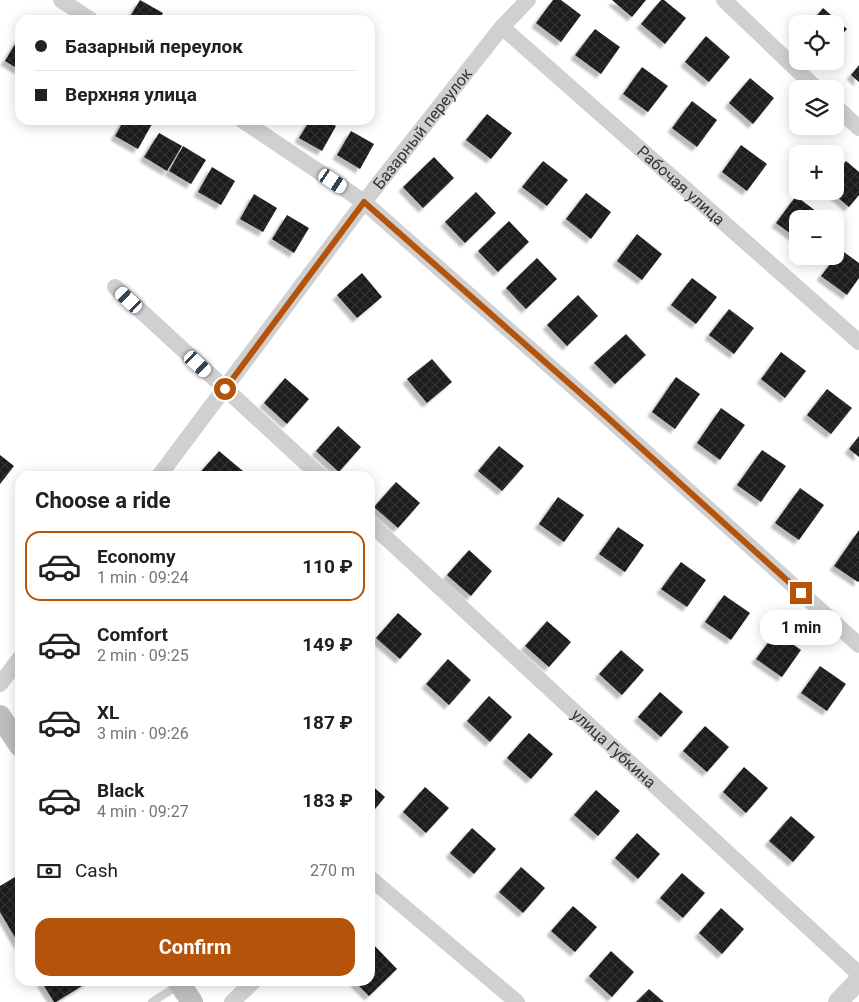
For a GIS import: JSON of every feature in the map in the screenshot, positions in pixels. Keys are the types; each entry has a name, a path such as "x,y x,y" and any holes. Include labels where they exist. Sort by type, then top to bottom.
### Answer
{"main road":[{"path":"0,716 15,738"}],"street":[{"path":"61,0 84,15"},
{"name":"Базарный переулок","path":"163,471 364,202 502,27 528,0"},
{"path":"724,0 808,80"},
{"name":"Рабочая улица","path":"502,27 859,342"},
{"path":"844,114 859,128"},
{"path":"249,125 364,202 590,402 859,645"},
{"path":"115,287 315,471"},
{"name":"улица Губкина","path":"375,528 859,974"},
{"path":"0,684 15,664"},
{"path":"375,882 517,1002"},
{"path":"838,1002 859,980"},
{"path":"232,1002 249,986"}],"lane":[{"path":"152,1002 184,989"}],"building":[{"path":"140,0 163,13 162,15 131,15"},
{"path":"553,0 561,0 581,15 561,42 536,23"},
{"path":"612,0 646,0 632,17"},
{"path":"661,0 664,0 686,18 665,44 641,24"},
{"path":"823,8 831,15 817,15"},
{"path":"595,29 620,47 601,74 575,55"},
{"path":"706,36 730,57 709,82 685,62"},
{"path":"15,44 15,67 5,61"},
{"path":"859,65 859,82 851,75"},
{"path":"642,67 668,86 648,112 623,94"},
{"path":"750,78 774,98 753,124 729,103"},
{"path":"692,101 717,120 697,147 672,128"},
{"path":"487,114 512,133 491,159 466,140"},
{"path":"121,125 151,125 138,149 115,136"},
{"path":"307,125 336,126 322,151 299,138"},
{"path":"351,131 374,144 360,169 337,155"},
{"path":"159,133 182,146 167,171 144,157"},
{"path":"741,145 767,164 747,191 722,172"},
{"path":"183,146 206,160 191,184 169,171"},
{"path":"434,157 454,178 423,208 403,187"},
{"path":"543,161 568,180 547,206 522,187"},
{"path":"846,161 859,172 859,195 849,207 841,200 844,200 844,164"},
{"path":"212,167 235,181 221,205 198,192"},
{"path":"476,192 496,213 465,243 445,222"},
{"path":"586,193 611,212 591,239 566,219"},
{"path":"254,194 277,208 263,232 240,219"},
{"path":"793,200 801,200 814,210 789,210 789,232 776,223"},
{"path":"287,215 309,228 294,253 272,239"},
{"path":"509,221 529,242 498,272 478,251"},
{"path":"637,234 662,254 642,280 617,261"},
{"path":"844,252 859,263 859,278 847,295 821,276 829,265 844,265"},
{"path":"537,258 557,279 526,309 506,288"},
{"path":"362,273 382,297 357,318 337,295"},
{"path":"692,278 717,297 696,324 671,305"},
{"path":"578,295 598,316 567,346 547,325"},
{"path":"729,309 754,328 734,354 709,335"},
{"path":"626,334 646,355 615,384 594,363"},
{"path":"781,352 806,371 785,398 761,379"},
{"path":"432,359 452,382 427,403 407,379"},
{"path":"676,377 700,394 675,429 652,412"},
{"path":"285,378 309,399 287,424 264,403"},
{"path":"827,389 852,408 831,434 807,415"},
{"path":"721,408 745,425 720,460 697,443"},
{"path":"338,426 361,447 340,471 316,451"},
{"path":"859,436 859,457 849,449"},
{"path":"499,446 524,466 502,491 478,471"},
{"path":"762,450 786,466 761,502 737,485"},
{"path":"219,451 243,471 201,471"},
{"path":"0,455 14,466 0,484"},
{"path":"396,482 420,503 398,528 375,506"},
{"path":"800,488 824,505 799,540 775,523"},
{"path":"558,497 584,515 564,542 539,524"},
{"path":"618,527 644,545 625,572 599,554"},
{"path":"859,530 859,581 858,582 834,566"},
{"path":"469,550 492,571 471,596 447,575"},
{"path":"681,562 706,580 687,607 661,589"},
{"path":"724,595 750,613 731,640 705,622"},
{"path":"398,613 422,634 400,659 376,638"},
{"path":"547,621 571,642 549,667 525,646"},
{"path":"776,632 801,650 782,677 756,659"},
{"path":"621,650 644,670 622,695 599,674"},
{"path":"448,659 471,680 449,705 426,684"},
{"path":"820,666 846,684 827,711 801,693"},
{"path":"660,692 683,712 661,737 638,717"},
{"path":"489,696 512,717 490,742 467,721"},
{"path":"705,726 729,747 707,772 683,751"},
{"path":"529,733 553,754 531,779 507,758"},
{"path":"744,767 768,788 746,813 723,792"},
{"path":"425,787 449,808 426,833 403,812"},
{"path":"375,788 385,797 375,809"},
{"path":"596,790 620,811 598,836 574,815"},
{"path":"791,816 815,837 793,862 769,841"},
{"path":"472,828 496,849 474,874 450,853"},
{"path":"637,833 660,854 638,879 615,858"},
{"path":"521,867 545,888 523,913 499,892"},
{"path":"682,873 705,893 683,918 660,898"},
{"path":"15,877 15,938 0,912 0,886"},
{"path":"573,906 597,927 575,952 551,931"},
{"path":"721,908 744,929 722,954 699,933"},
{"path":"375,946 397,969 369,996 359,986 375,986"},
{"path":"611,951 634,972 612,997 589,976"},
{"path":"44,986 82,986 56,1002 54,1002"},
{"path":"649,989 664,1002 636,1002"}],"route":[{"path":"225,389 364,202 597,408 801,593"}]}
